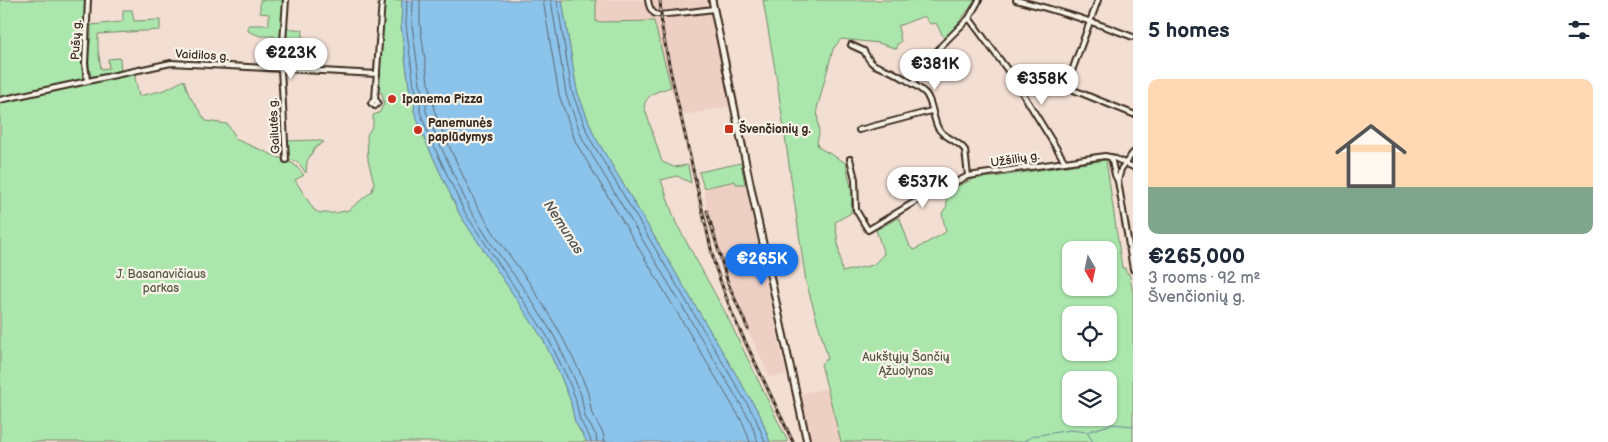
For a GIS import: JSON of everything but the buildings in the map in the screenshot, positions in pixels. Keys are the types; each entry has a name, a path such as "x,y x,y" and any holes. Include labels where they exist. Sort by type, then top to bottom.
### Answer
{"street":[{"name":"Pušų g.","path":"87,81 85,64 88,0"},
{"name":"Gailutės g.","path":"286,0 281,69 286,160"},
{"path":"375,99 382,0"},
{"path":"648,0 650,9 656,15 661,16 678,12 714,9"},
{"path":"712,0 752,197 807,442"},
{"path":"912,84 941,46 969,18 979,0"},
{"path":"1016,0 1090,20 1133,37"},
{"path":"1066,88 1098,0"},
{"path":"969,18 1012,76 1065,162"},
{"path":"851,46 864,51 867,58 876,67 892,72 926,93 938,128 964,147 968,176"},
{"name":"Vaidilos g.","path":"0,100 171,63 377,74"},
{"path":"1012,76 1016,75 1066,88 1133,114"},
{"path":"859,130 932,110"},
{"path":"1118,181 1119,174 1133,153"},
{"name":"Užšilių g.","path":"850,159 855,179 856,210 868,230 913,203 968,176 1098,157 1111,157"},
{"path":"1111,157 1133,167"},
{"path":"1111,157 1118,181 1133,269"}],"shaded area":[{"path":"596,0 707,0 731,106 678,116 654,21 596,22"},
{"path":"735,181 736,184 745,184 786,375 770,377 730,293 708,218 704,188"},
{"path":"827,388 841,442 809,442 797,395"}],"green space":[{"name":"J. Basanavičiaus parkas","path":"0,0 86,0 86,32 81,61 85,85 134,73 139,96 165,90 184,80 189,95 206,121 227,124 235,139 294,164 304,175 295,180 314,210 320,213 336,213 349,210 372,191 374,183 368,160 367,135 373,125 373,115 379,113 384,104 382,93 378,92 384,0 402,0 401,26 409,87 415,100 414,111 425,140 460,215 543,339 570,399 575,422 587,442 0,442"},
{"path":"260,0 283,0 281,43 274,42 274,36 260,36 248,31 248,25 269,25 269,14 260,13"},
{"path":"562,0 596,0 596,22 654,21 671,87 651,95 644,106 662,162 674,167 688,165 691,183 677,176 661,180 676,223 725,312 788,442 770,442 760,415 594,135 577,91"},
{"name":"Aukštųjų Šančių Ąžuolynas","path":"763,0 976,0 948,36 944,38 936,23 930,24 924,16 898,26 901,42 897,44 897,49 879,43 841,39 833,49 817,109 819,134 817,142 818,147 846,163 852,193 851,213 835,222 842,272 873,265 884,254 876,230 898,218 910,247 914,250 946,232 942,213 947,206 945,192 978,177 994,177 1106,160 1118,241 1122,268 1125,268 1126,273 1129,273 1133,293 1133,442 841,442 821,364 828,358 806,282 777,81"},
{"path":"123,10 132,10 134,21 160,20 160,30 98,34 101,69 109,68 108,59 120,58 121,72 92,78 89,65 91,25 121,22 123,20"},
{"path":"286,28 303,30 299,68 283,67"},
{"path":"316,140 324,142 315,148 307,161 306,173 298,162 288,159 287,141"},
{"path":"741,163 745,184 736,184 735,181 704,188 699,172"}],"water":[{"name":"Nemunas","path":"402,0 562,0 577,91 594,135 760,415 770,442 587,442 575,422 570,399 543,339 460,215 425,140 414,111 415,101 409,87 401,26"}],"waterway":[{"path":"1022,442 1033,436 1070,430 1087,432 1112,424 1133,426"},
{"path":"1087,432 1093,442"}],"railway":[{"path":"660,0 662,28 670,69 715,266 733,316 793,442"},
{"path":"707,211 728,283 748,329"}],"place":[{"name":"Ipanema Pizza","path":"392,99"},
{"name":"Švenčionių g.","path":"729,129"},
{"name":"Panemunės paplūdymys","path":"418,130"}]}
